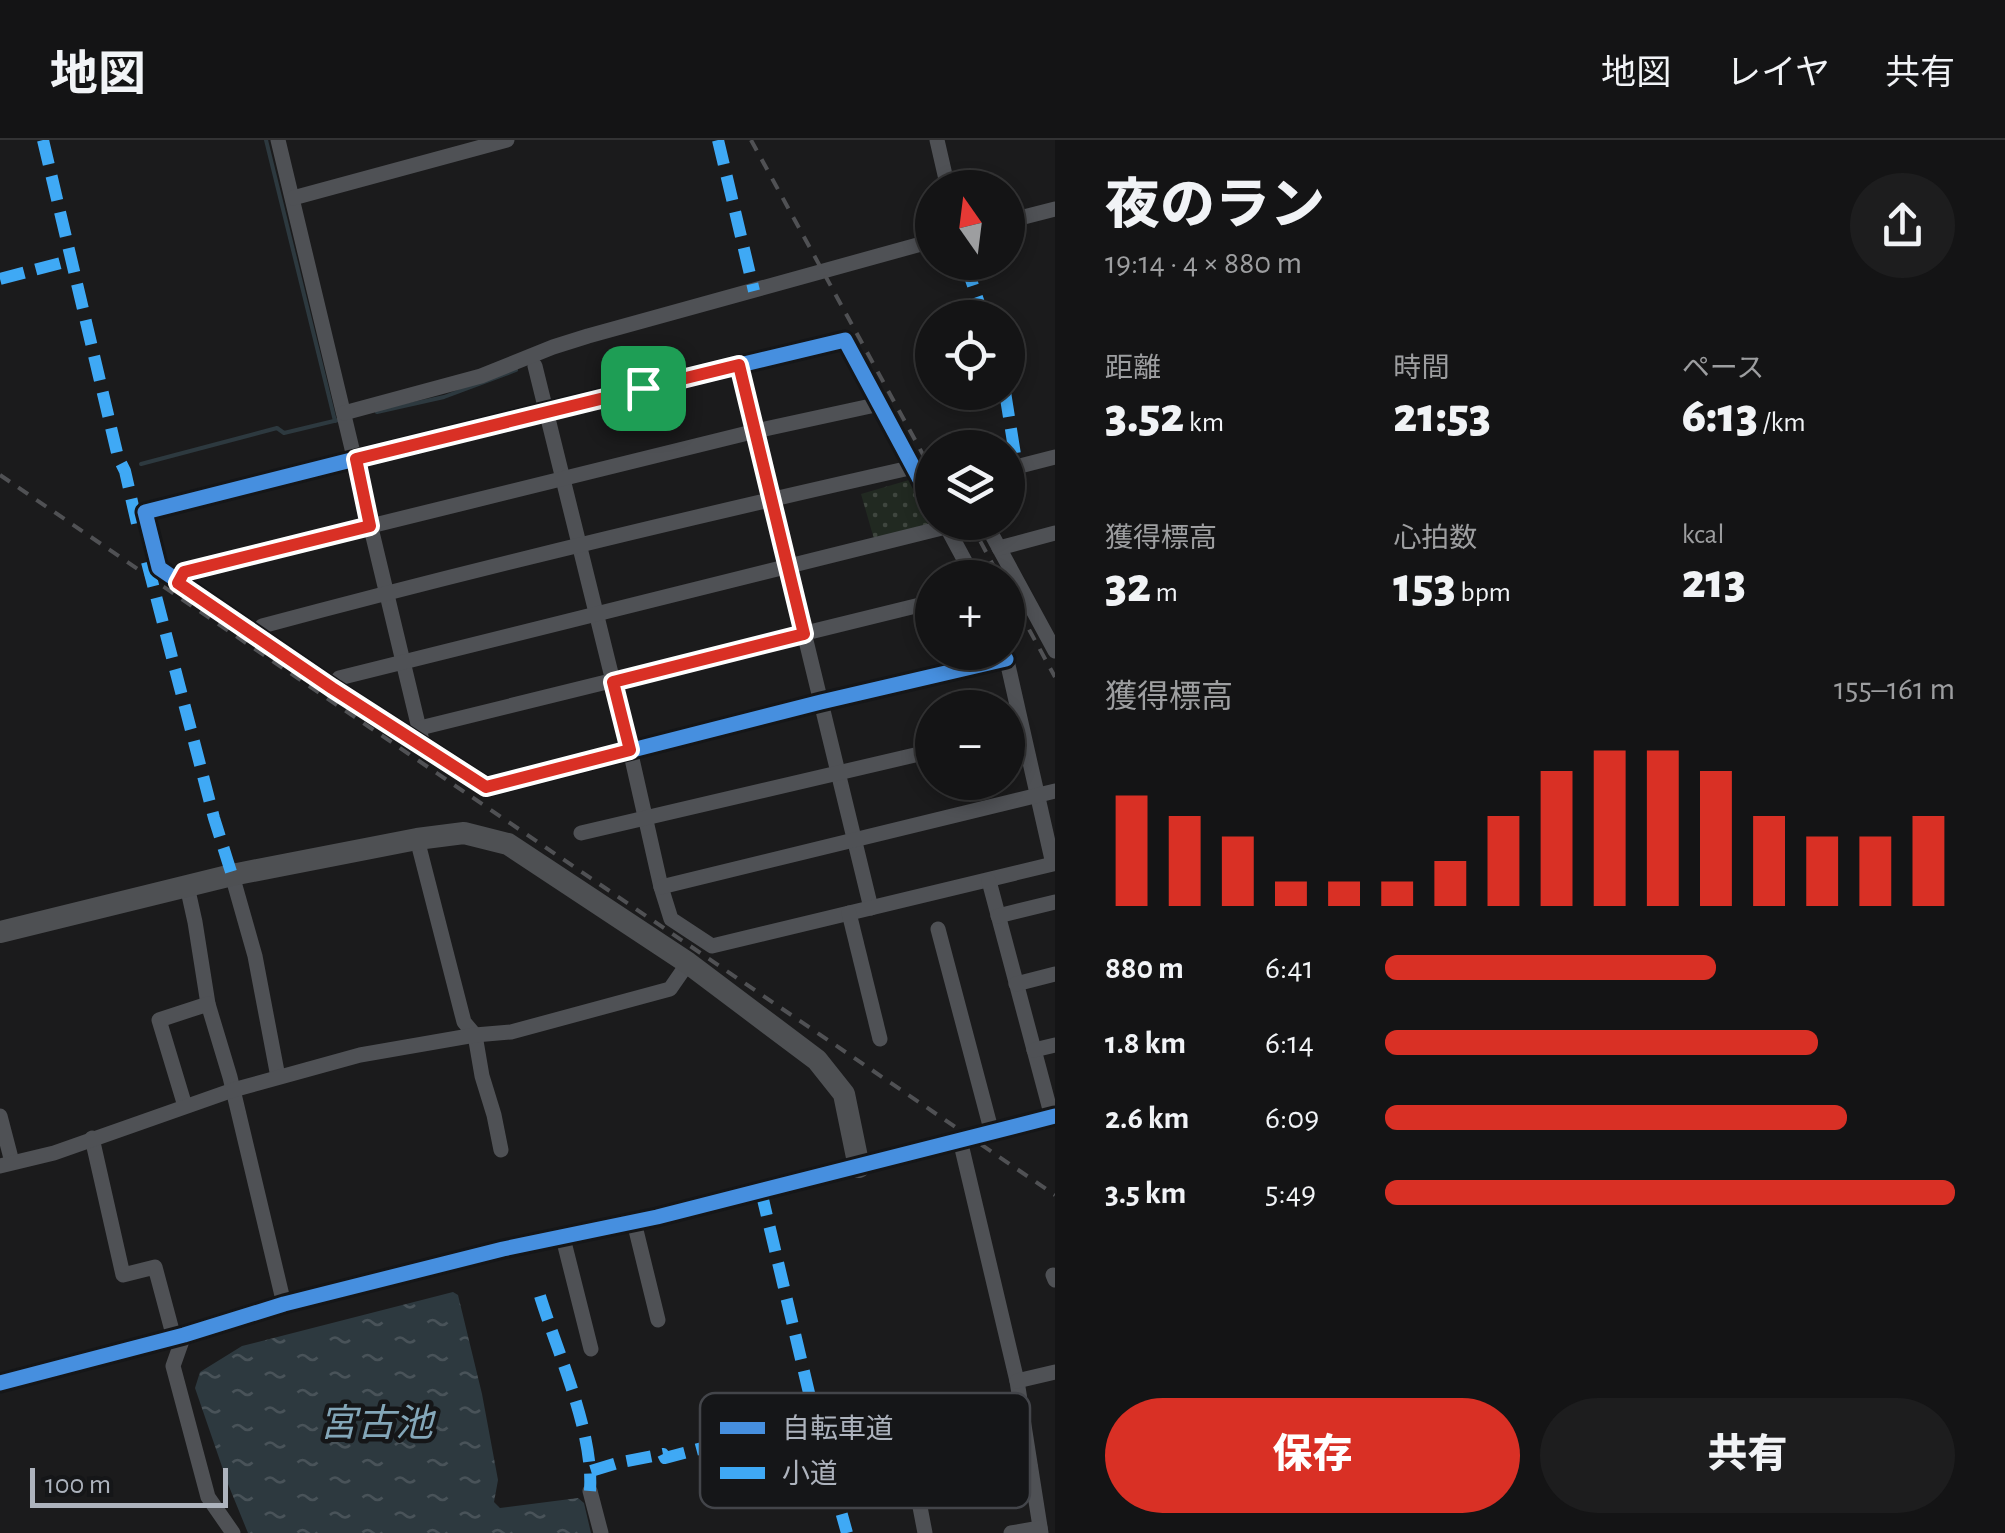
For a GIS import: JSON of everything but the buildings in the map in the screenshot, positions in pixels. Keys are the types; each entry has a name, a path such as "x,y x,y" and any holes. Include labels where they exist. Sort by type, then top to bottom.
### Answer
{"street":[{"path":"278,140 423,746"},
{"path":"293,198 507,140"},
{"path":"937,140 944,170"},
{"path":"1025,217 1055,208"},
{"path":"344,413 481,376 588,336 915,247"},
{"path":"256,635 262,626 386,592 914,467 845,340 546,410 145,512 160,568 178,583 332,688 486,787 949,670"},
{"path":"739,365 871,908"},
{"path":"535,366 671,918 712,946 1053,864 1047,793 1025,750"},
{"path":"178,583 184,572 880,404"},
{"path":"1025,465 1055,458"},
{"path":"332,688 339,678 915,533"},
{"path":"999,548 1055,533"},
{"path":"995,540 1055,650"},
{"path":"420,728 915,606"},
{"path":"580,833 915,755"},
{"path":"661,887 1047,793"},
{"path":"0,932 232,875 417,840 464,834 508,844 688,963 817,1060 844,1094 859,1167"},
{"path":"417,840 464,1022 475,1035 501,1150"},
{"path":"232,875 255,956 278,1077"},
{"path":"0,1383 179,1337 284,1304 503,1249 634,1222 1053,1117 989,880"},
{"path":"187,886 208,1004 284,1304"},
{"path":"998,916 1055,902"},
{"path":"850,913 880,1039"},
{"path":"938,929 992,1133"},
{"path":"0,1116 6,1164 54,1153 232,1090 360,1054 511,1032 670,989 688,963"},
{"path":"1016,984 1055,974"},
{"path":"185,1106 159,1020 208,1004"},
{"path":"1034,1050 1055,1045"},
{"path":"92,1138 123,1275 155,1267 179,1337 173,1366 208,1498 233,1533"},
{"path":"960,1140 1019,1393"},
{"path":"634,1222 658,1320"},
{"path":"563,1238 591,1349"},
{"path":"1017,1382 1055,1372"},
{"path":"1010,1533 1041,1530 1030,1466"},
{"path":"590,1491 600,1533"},
{"path":"920,1508 925,1533"}],"shaded area":[{"path":"909,480 915,492 915,529 874,539 861,494"}],"water":[{"name":"宮古池","path":"453,1292 458,1295 482,1394 498,1480 494,1502 500,1508 578,1498 584,1503 591,1533 248,1533 195,1388 200,1372 242,1346"}],"waterway":[{"path":"266,140 335,421"},
{"path":"377,412 444,397 516,370"},
{"path":"141,464 277,428 284,433 338,420"}],"railway":[{"path":"751,140 915,440"},
{"path":"0,475 1055,1195"},
{"path":"980,540 990,560"},
{"path":"1025,622 1055,677"}],"marked path":[{"path":"43,140 138,528"},
{"path":"718,140 754,291"},
{"path":"0,279 72,260"},
{"path":"971,280 978,300"},
{"path":"1008,410 1011,430"},
{"path":"147,562 232,875"},
{"path":"761,1191 809,1393"},
{"path":"540,1296 581,1419 590,1491"},
{"path":"591,1471 700,1449"},
{"path":"840,1508 847,1533"}],"cycle path":[{"path":"915,470 845,340 145,512 159,568 487,787 959,670"},
{"path":"0,1383 184,1335 284,1304 503,1249 657,1217 1055,1116"}],"route":[{"path":"739,365 804,634 613,682 630,750 486,787 178,583 184,572 370,526 356,459 643,388 739,365"}]}
